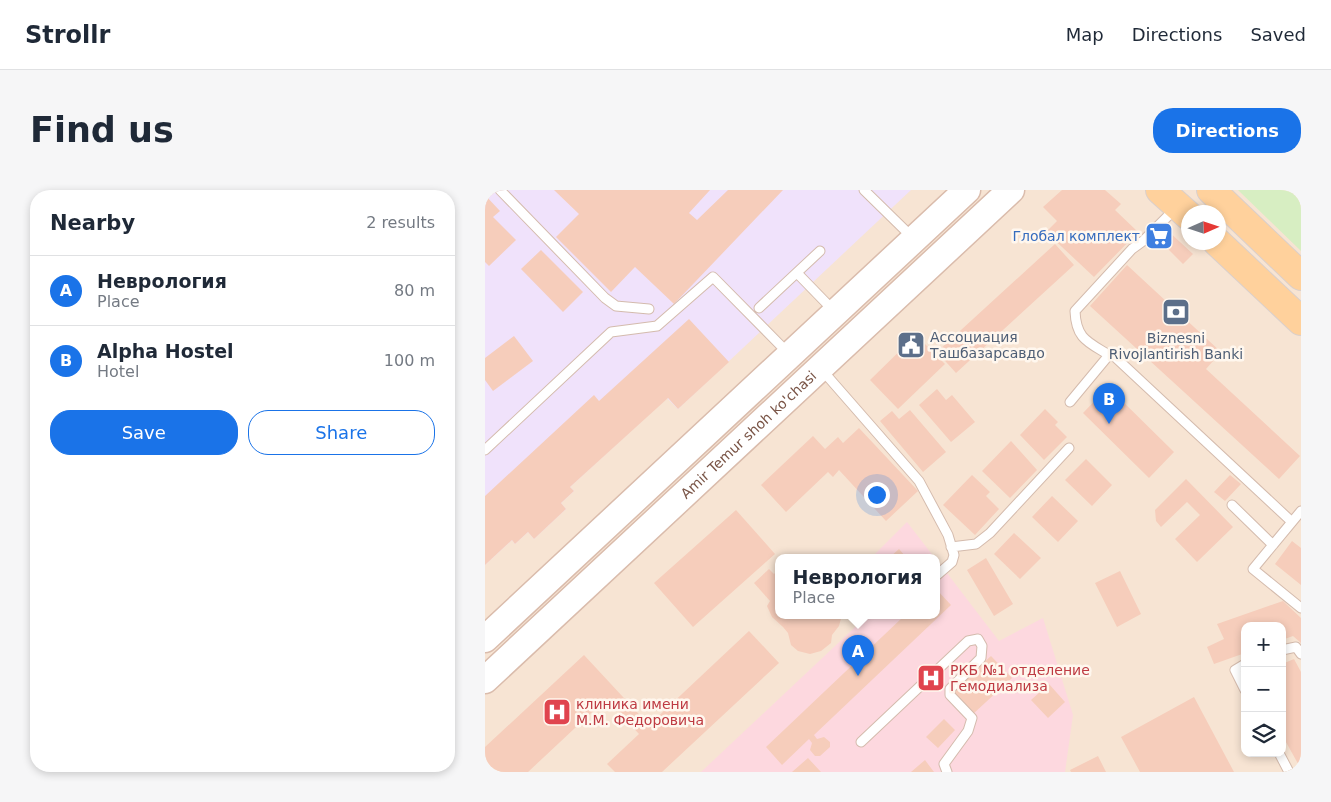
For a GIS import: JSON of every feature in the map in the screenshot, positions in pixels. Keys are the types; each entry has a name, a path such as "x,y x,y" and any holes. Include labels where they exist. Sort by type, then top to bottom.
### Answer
{"main road":[{"path":"485,638 967,190"},
{"name":"Amir Temur shoh ko'chasi","path":"485,680 1011,190"},
{"path":"1211,190 1301,276"},
{"path":"1226,250 1301,321"}],"lane":[{"path":"500,190 605,298 616,306 649,309"},
{"path":"864,190 913,239"},
{"path":"1175,204 1143,241 1132,249 1075,311 1078,332 1091,345 1115,357 1292,522"},
{"path":"759,308 820,251"},
{"path":"797,272 835,312"},
{"path":"485,450 611,332 657,326 713,277 790,355"},
{"path":"1070,402 1109,355"},
{"path":"820,368 919,481 947,535 954,555 952,562 940,572"},
{"path":"951,547 976,544 991,533 1069,448"},
{"path":"1232,505 1273,545"},
{"path":"1301,511 1253,568 1301,608"},
{"path":"861,742 968,640 978,639 982,646 981,658 950,690 950,695 971,718 968,731 944,764 947,772"},
{"path":"1286,649 1295,647 1301,654"},
{"path":"1241,666 1235,670 1241,682"},
{"path":"1281,757 1289,772"}],"shaded area":[{"path":"485,190 1301,190 1301,772 485,772"},
{"path":"485,190 911,190 678,409 667,398 570,487 574,491 561,503 566,509 534,539 528,532 515,544 512,540 485,565"},
{"path":"907,522 932,554 875,554"},
{"name":"РКБ №1 отделение Гемодиализа","path":"940,564 999,641 1043,618 1073,715 1065,772 701,772 864,619 940,619"}],"green space":[{"path":"1238,190 1301,190 1301,251"}],"building":[{"path":"554,190 710,190 689,213 697,220 728,190 783,190 674,304 635,267 611,292 556,237 579,214"},
{"path":"1062,190 1105,190 1121,204 1115,210 1138,232 1094,277 1046,232 1057,221 1043,207"},
{"path":"485,195 500,211 493,217 516,240 489,266 485,262"},
{"path":"1167,230 1181,243 1181,250 1189,250 1193,254 1183,264 1158,239"},
{"path":"1055,244 1074,265 956,373 937,352"},
{"path":"541,250 583,292 563,312 521,269"},
{"path":"1127,265 1221,352 1206,369 1300,456 1279,479 1090,306"},
{"path":"689,319 729,362 678,409 668,398 570,487 574,491 561,503 566,509 534,539 528,532 515,544 512,540 485,565 485,496 594,395 599,401"},
{"path":"916,335 945,364 898,409 870,380"},
{"path":"514,336 533,361 493,391 485,380 485,358"},
{"path":"1108,387 1174,452 1149,478 1083,413"},
{"path":"937,389 946,400 952,395 975,422 951,442 919,405"},
{"path":"1045,409 1058,422 1055,425 1067,437 1044,460 1020,435"},
{"path":"910,410 946,452 923,472 880,421 892,411 899,419"},
{"path":"859,428 918,491 886,521 839,470 833,477 828,472 786,512 761,485 813,436 825,449 838,437 843,443"},
{"path":"1011,441 1037,470 1010,498 982,471"},
{"path":"1086,459 1112,485 1092,506 1065,480"},
{"path":"972,475 990,492 986,496 999,509 975,535 943,505"},
{"path":"1230,475 1241,484 1225,501 1214,492"},
{"path":"1186,479 1233,527 1197,562 1175,539 1200,515 1187,502 1161,527 1156,521 1155,510"},
{"path":"1052,496 1078,521 1058,542 1032,517"},
{"path":"736,510 775,554 693,627 654,583"},
{"path":"1014,533 1041,558 1020,579 994,554"},
{"path":"1292,541 1301,548 1301,585 1275,564"},
{"path":"899,549 903,554 893,554"},
{"path":"986,558 1013,604 994,616 967,570"},
{"path":"769,569 775,573 775,619 841,619 839,626 832,635 831,643 821,651 810,654 798,651 791,645 788,633 772,617 767,606 770,601 754,583"},
{"path":"1120,571 1141,614 1117,627 1095,583"},
{"path":"940,593 951,605 940,615"},
{"path":"1283,601 1301,618 1301,643 1293,636 1286,639 1286,622 1241,622 1241,654 1214,664 1207,647 1224,639 1217,624"},
{"path":"901,619 936,619 814,735 817,739 824,737 830,742 830,747 820,756 815,756 810,750 812,743 809,739 782,765 766,747"},
{"name":"клиника имени М.М. Федоровича","path":"749,631 779,663 662,772 615,772 607,764 639,734 606,699 528,772 485,772 485,747 584,655 649,725"},
{"path":"991,656 1012,678 973,714 952,691"},
{"path":"1294,659 1301,672 1301,769 1286,742 1286,662"},
{"path":"1049,684 1065,702 1048,718 1031,700"},
{"path":"1194,697 1234,772 1140,772 1121,737"},
{"path":"944,719 955,730 938,748 926,737"},
{"path":"1098,756 1106,772 1071,772 1070,770"},
{"path":"808,758 821,772 792,772"},
{"path":"925,760 934,772 911,772"}],"place":[{"name":"Глобал комплект","path":"1159,236"},
{"name":"Biznesni Rivojlantirish Banki","path":"1176,312"},
{"name":"Ассоциация Ташбазарсавдо","path":"911,345"},
{"name":"Alpha Hostel","path":"1109,424"},
{"name":"Неврология","path":"858,676"},
{"name":"РКБ №1 отделение Гемодиализа","path":"931,678"},
{"name":"клиника имени М.М. Федоровича","path":"557,712"}]}
